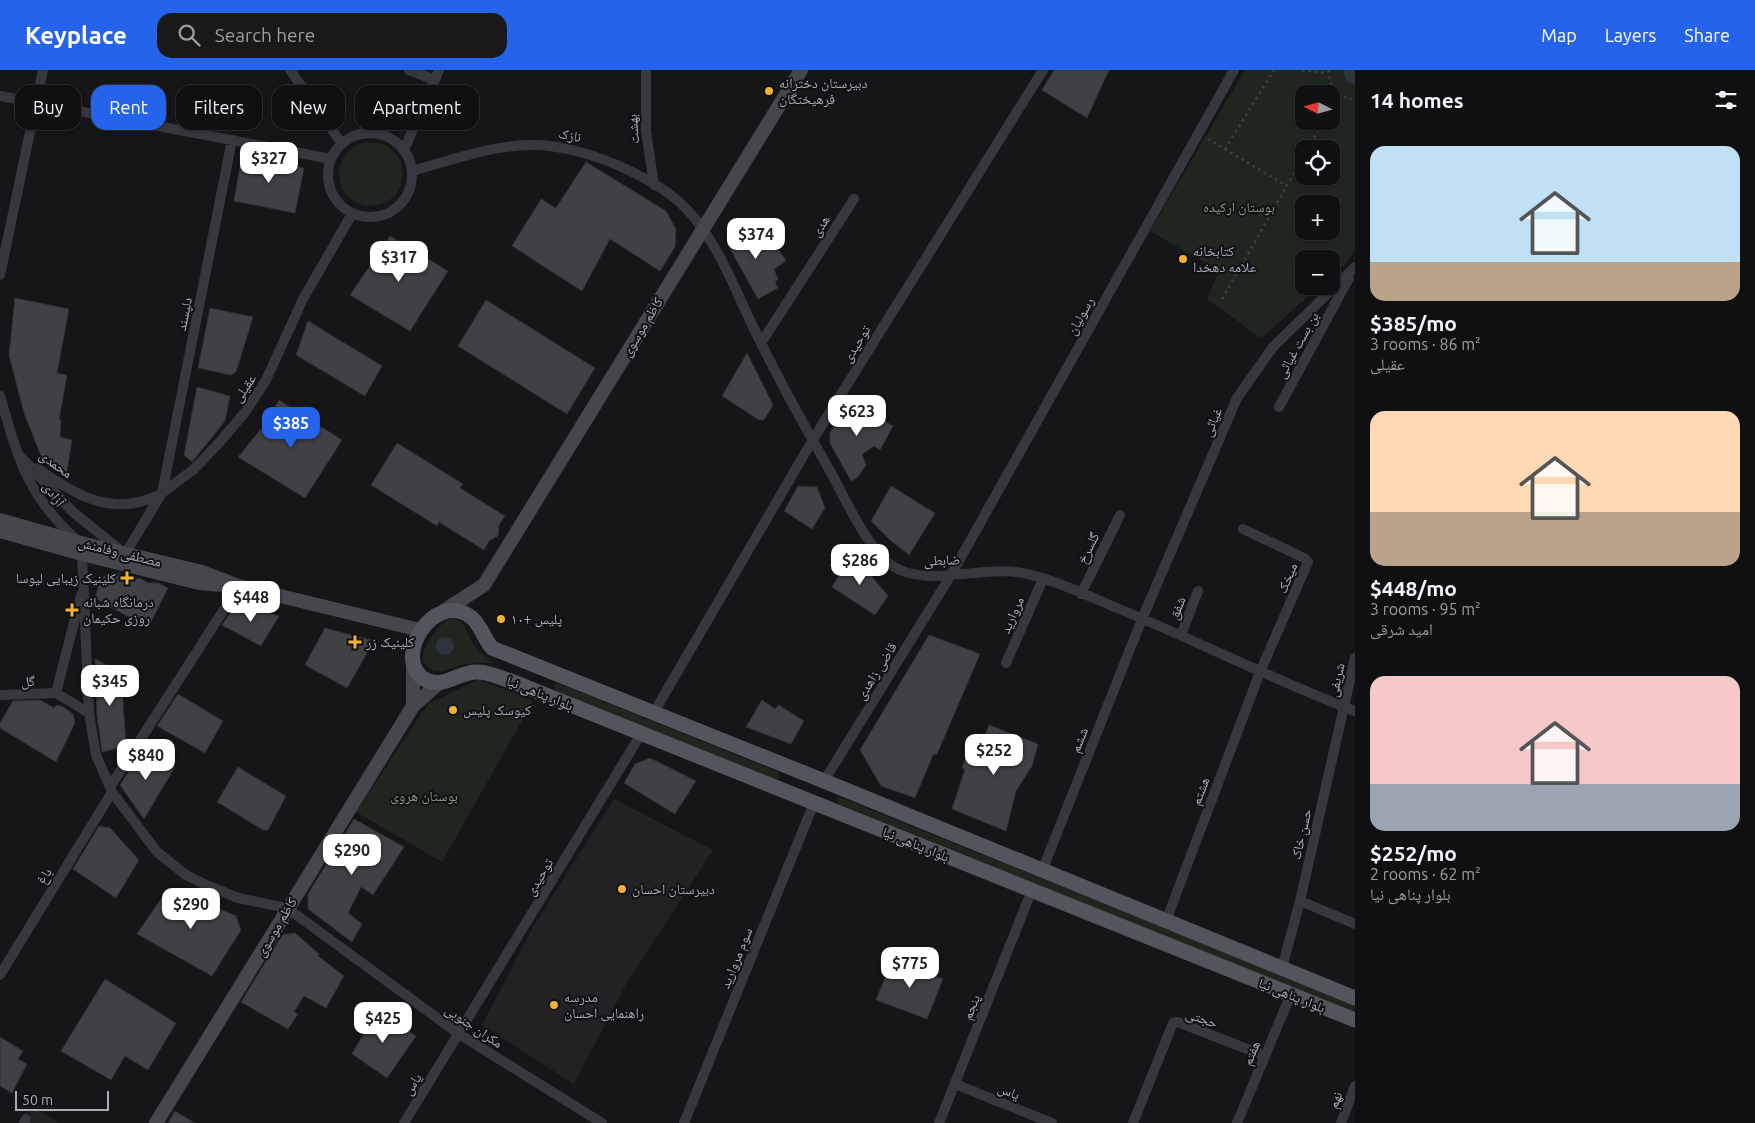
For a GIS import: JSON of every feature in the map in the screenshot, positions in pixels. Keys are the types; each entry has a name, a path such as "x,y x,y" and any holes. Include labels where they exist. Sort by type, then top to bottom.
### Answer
{"main road":[{"name":"کاظم موسوی","path":"445,610 484,585 801,70"},
{"name":"مصطفی وفامنش","path":"0,520 35,530 81,549 125,554 202,572 239,586 420,630"},
{"name":"مصطفی وفامنش","path":"0,531 81,549 199,583 239,586"},
{"name":"بلوار پناهی نیا","path":"445,610 459,611 472,617 492,648 824,781 1355,998"},
{"path":"413,706 414,644 420,630 430,619 445,610"},
{"path":"413,660 418,672 426,679 439,683"},
{"name":"بلوار پناهی نیا","path":"439,683 476,672 511,681 1355,1020"},
{"name":"کاظم موسوی","path":"156,1123 413,706 439,683"},
{"path":"814,803 824,781"}],"street":[{"path":"40,85 43,70"},
{"path":"290,70 342,144"},
{"path":"404,150 437,75 409,70"},
{"name":"بهشت","path":"646,70 646,130 654,185"},
{"name":"توحیدی","path":"653,714 812,441 1043,70"},
{"name":"رسولیان","path":"951,576 1234,70"},
{"path":"0,96 15,99"},
{"path":"81,112 331,159"},
{"path":"0,275 31,130"},
{"path":"374,134 394,140 404,150 412,171 409,193 402,204 391,212 378,217 365,218 352,214 337,201 329,184 328,171 331,159 342,144 353,136 374,134"},
{"name":"دلپسند","path":"162,494 232,140"},
{"name":"نازک","path":"412,171 488,150 550,145 588,153 654,185 684,206 702,228"},
{"name":"هدی","path":"761,343 854,199"},
{"name":"عقیلی","path":"125,554 162,494 193,470 219,443 261,388 303,300 352,214"},
{"name":"ضابطی","path":"702,228 719,256 761,343 812,441 879,554 896,567 912,574 951,576 991,570 1026,573 1142,619 1260,672 1355,711"},
{"name":"بن بست غیاثی","path":"1278,407 1355,268"},
{"name":"غیاثی","path":"1142,619 1237,398 1273,347 1355,268"},
{"name":"آزادی","path":"0,396 28,480 42,503 81,549"},
{"name":"محمدی","path":"18,454 61,486 96,502 148,501 162,494"},
{"name":"محمدی","path":"18,454 74,512 125,554"},
{"name":"گلسرخ","path":"1081,594 1120,515"},
{"path":"35,530 53,531 63,528"},
{"name":"میخک","path":"1243,530 1304,558 1308,562 1260,672"},
{"path":"81,549 89,713 96,755 111,789 157,852 186,875 223,892 255,902 287,908"},
{"name":"قاضی زاهدی","path":"824,781 951,576"},
{"name":"مروارید","path":"1006,663 1043,579"},
{"path":"84,584 56,694 89,713"},
{"name":"باغ","path":"0,975 111,789 239,586"},
{"name":"شفق","path":"1181,636 1198,591"},
{"name":"ششم","path":"1042,870 1142,619"},
{"name":"شریفی","path":"1344,707 1355,658"},
{"name":"هشتم","path":"1166,921 1260,672"},
{"name":"گل","path":"0,695 56,694"},
{"name":"حسن خاک","path":"1282,968 1300,901 1344,707"},
{"name":"توحیدی","path":"459,1034 641,734"},
{"name":"سوم مروارید","path":"684,1123 814,803"},
{"name":"پنجم","path":"939,1123 1028,900"},
{"path":"1300,901 1355,924"},
{"name":"مکران جنوبی","path":"287,908 459,1034 602,1123"},
{"name":"هفتم","path":"1237,1123 1291,994"},
{"name":"حجتی","path":"1133,1123 1173,1023 1178,1022 1265,1056"},
{"name":"یاس","path":"404,1123 459,1034"},
{"name":"یاس","path":"955,1084 1052,1123"},
{"name":"نهم","path":"1341,1123 1355,1086"}],"path":[{"path":"1225,149 1274,70"},
{"path":"1302,70 1329,71 1330,81 1333,85"},
{"path":"1340,94 1355,100"},
{"path":"1198,133 1287,186"},
{"path":"1222,299 1295,172"}],"shaded area":[{"path":"1343,70 1355,70 1355,85 1346,81"},
{"path":"445,637 451,640 454,646 451,652 445,655 439,652 436,646 439,640"},
{"path":"614,799 713,850 625,986 574,1084 482,1025 532,929"},
{"path":"34,1108 60,1123 25,1123"}],"green space":[{"name":"بوستان ارکیده","path":"1245,70 1355,70 1355,249 1346,264 1340,269 1340,250 1295,250 1295,295 1310,295 1261,338 1207,299 1219,271 1150,231"},
{"path":"365,142 377,142 394,151 401,162 403,174 401,186 394,197 377,206 365,206 353,201 344,192 339,180 339,168 344,156 353,147"},
{"path":"450,619 459,620 475,647 494,663 469,663 442,671 436,671 427,666 422,659 428,642 440,626"},
{"name":"بوستان هروی","path":"479,679 533,701 442,862 356,812 428,704"},
{"path":"558,683 778,772 780,777 777,780 556,692 553,686"},
{"path":"839,797 1355,1005 1355,1013 839,804 836,798"}],"building":[{"path":"1054,70 1109,70 1087,118 1042,90"},
{"path":"245,156 304,168 295,213 234,201 241,160"},
{"path":"586,162 666,211 676,229 675,247 660,271 610,239 582,291 512,246 541,199 556,208"},
{"path":"730,226 753,227 751,239 774,242 786,261 774,269 778,279 775,282 778,288 758,299 729,247"},
{"path":"390,236 448,271 410,331 350,295"},
{"path":"15,298 69,309 57,373 67,375 59,420 61,420 60,437 72,440 66,478 44,463 24,413 9,355"},
{"path":"486,300 595,368 567,414 458,346"},
{"path":"210,308 253,317 236,372 231,375 198,368"},
{"path":"308,321 382,366 365,396 296,355"},
{"path":"747,353 773,405 764,420 759,420 722,396"},
{"path":"197,387 230,396 225,421 192,462 184,455"},
{"path":"279,400 342,440 305,498 238,457 265,424"},
{"path":"850,400 893,426 880,450 874,446 862,454 866,465 858,477 851,481 830,443 830,433"},
{"path":"397,443 463,484 460,488 505,516 499,525 498,536 489,541 484,550 439,522 437,526 371,485"},
{"path":"798,486 817,487 825,508 812,529 784,511"},
{"path":"891,486 935,513 909,555 871,521"},
{"path":"853,553 888,596 875,615 832,587"},
{"path":"115,572 127,577 129,575 139,578 149,583 158,583 168,588 148,628 95,598 99,583 104,577"},
{"path":"236,604 279,616 261,646 222,625"},
{"path":"325,628 374,641 347,688 305,665"},
{"path":"929,635 980,654 937,754 933,755 915,798 881,786 860,750"},
{"path":"95,659 121,672 126,746 102,752 97,715"},
{"path":"178,694 223,721 205,753 157,726"},
{"path":"40,700 54,708 56,705 62,706 73,714 75,723 56,762 0,728 0,723 13,701"},
{"path":"762,700 775,709 779,705 804,721 791,744 746,727"},
{"path":"989,725 1038,744 1032,766 1016,791 1006,831 952,809 965,769 962,768 972,741 981,744"},
{"path":"143,749 175,767 144,819 120,785"},
{"path":"650,758 696,781 675,814 624,783 635,764"},
{"path":"238,767 286,796 268,830 263,830 217,802"},
{"path":"354,819 404,847 373,895 361,887 348,913 362,924 352,942 308,909 308,894"},
{"path":"99,826 110,828 139,860 116,898 73,869"},
{"path":"167,890 173,890 236,916 241,930 212,976 137,934"},
{"path":"295,933 319,954 318,956 344,976 326,1008 304,996 294,1012 298,1014 288,1029 241,1002 282,935"},
{"path":"892,960 943,979 927,1019 876,1000"},
{"path":"105,979 176,1023 148,1070 125,1056 111,1080 61,1051"},
{"path":"377,1011 416,1036 387,1078 352,1054"},
{"path":"0,1037 23,1051 18,1059 27,1064 12,1093 0,1086"},
{"path":"175,1111 195,1123 168,1123"}],"place":[{"name":"دبیرستان دخترانه فرهیختگان","path":"769,91"},
{"name":"کتابخانه علامه دهخدا","path":"1183,259"},
{"name":"کلینیک زیبایی لیوسا","path":"127,578"},
{"name":"درمانگاه شبانه روزی حکیمان","path":"72,610"},
{"name":"پلیس +۱۰","path":"501,619"},
{"name":"کلینیک زر","path":"355,642"},
{"name":"کیوسک پلیس","path":"453,710"},
{"name":"دبیرستان احسان","path":"622,889"},
{"name":"مدرسه راهنمایی احسان","path":"554,1005"}]}
